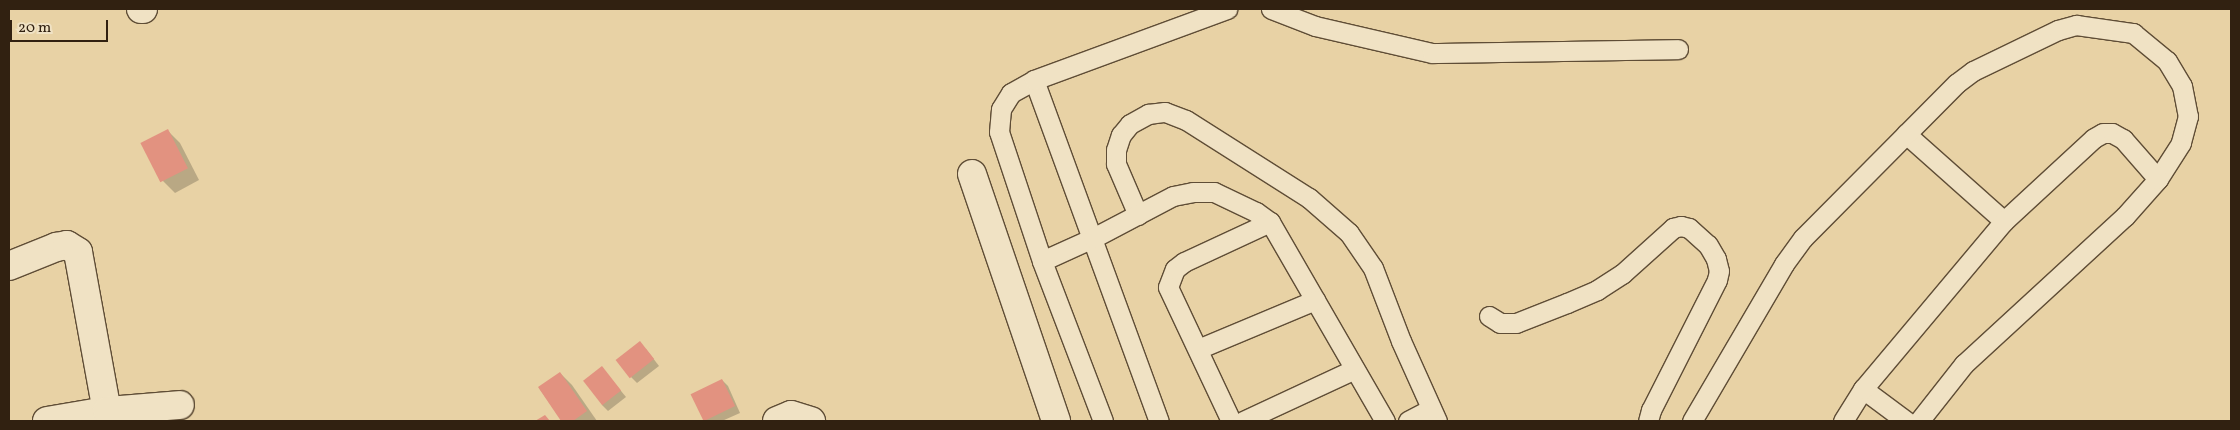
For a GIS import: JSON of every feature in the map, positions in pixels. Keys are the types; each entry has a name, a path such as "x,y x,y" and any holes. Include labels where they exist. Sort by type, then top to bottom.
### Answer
{"street":[{"path":"972,174 1056,421"},
{"path":"9,266 56,247 67,245 78,252 106,411"},
{"path":"47,421 106,411 180,405"},
{"path":"777,421 791,416 811,421"}],"lane":[{"path":"1103,421 1042,261 999,132 1001,108 1011,93 1034,80 1227,9"},
{"path":"1271,9 1315,26 1432,53 1678,49"},
{"path":"1692,421 1784,264 1823,216 1957,83 1973,71 2058,30 2076,26 2133,33 2167,61 2182,86 2188,116 2181,143 2158,179 2125,216 1964,364 1919,421"},
{"path":"1034,80 1159,421"},
{"path":"1138,215 1116,164 1116,150 1121,135 1130,124 1148,114 1165,112 1186,120 1309,198 1349,233 1373,268 1434,415 1408,421"},
{"path":"1844,421 1863,389 2004,221 2094,138 2103,133 2112,133 2123,139 2158,179"},
{"path":"1906,134 2004,221"},
{"path":"1042,261 1093,238 1173,196 1193,192 1214,192 1256,212 1270,222 1385,421"},
{"path":"1231,421 1168,287 1175,269 1184,262 1270,222"},
{"path":"1489,316 1500,323 1516,323 1597,290 1622,274 1673,228 1681,226 1690,228 1708,246 1716,259 1719,271 1717,280 1651,410 1648,421"},
{"path":"1198,350 1315,300"},
{"path":"1243,421 1355,368"},
{"path":"1863,389 1906,421"}],"building":[{"path":"168,129 188,168 160,182 140,143"},
{"path":"640,341 654,359 630,378 616,360"},
{"path":"602,366 621,390 602,405 583,381"},
{"path":"560,372 587,411 573,421 561,421 538,387"},
{"path":"722,379 735,406 704,421 691,394"},
{"path":"545,415 550,421 535,421"}]}
